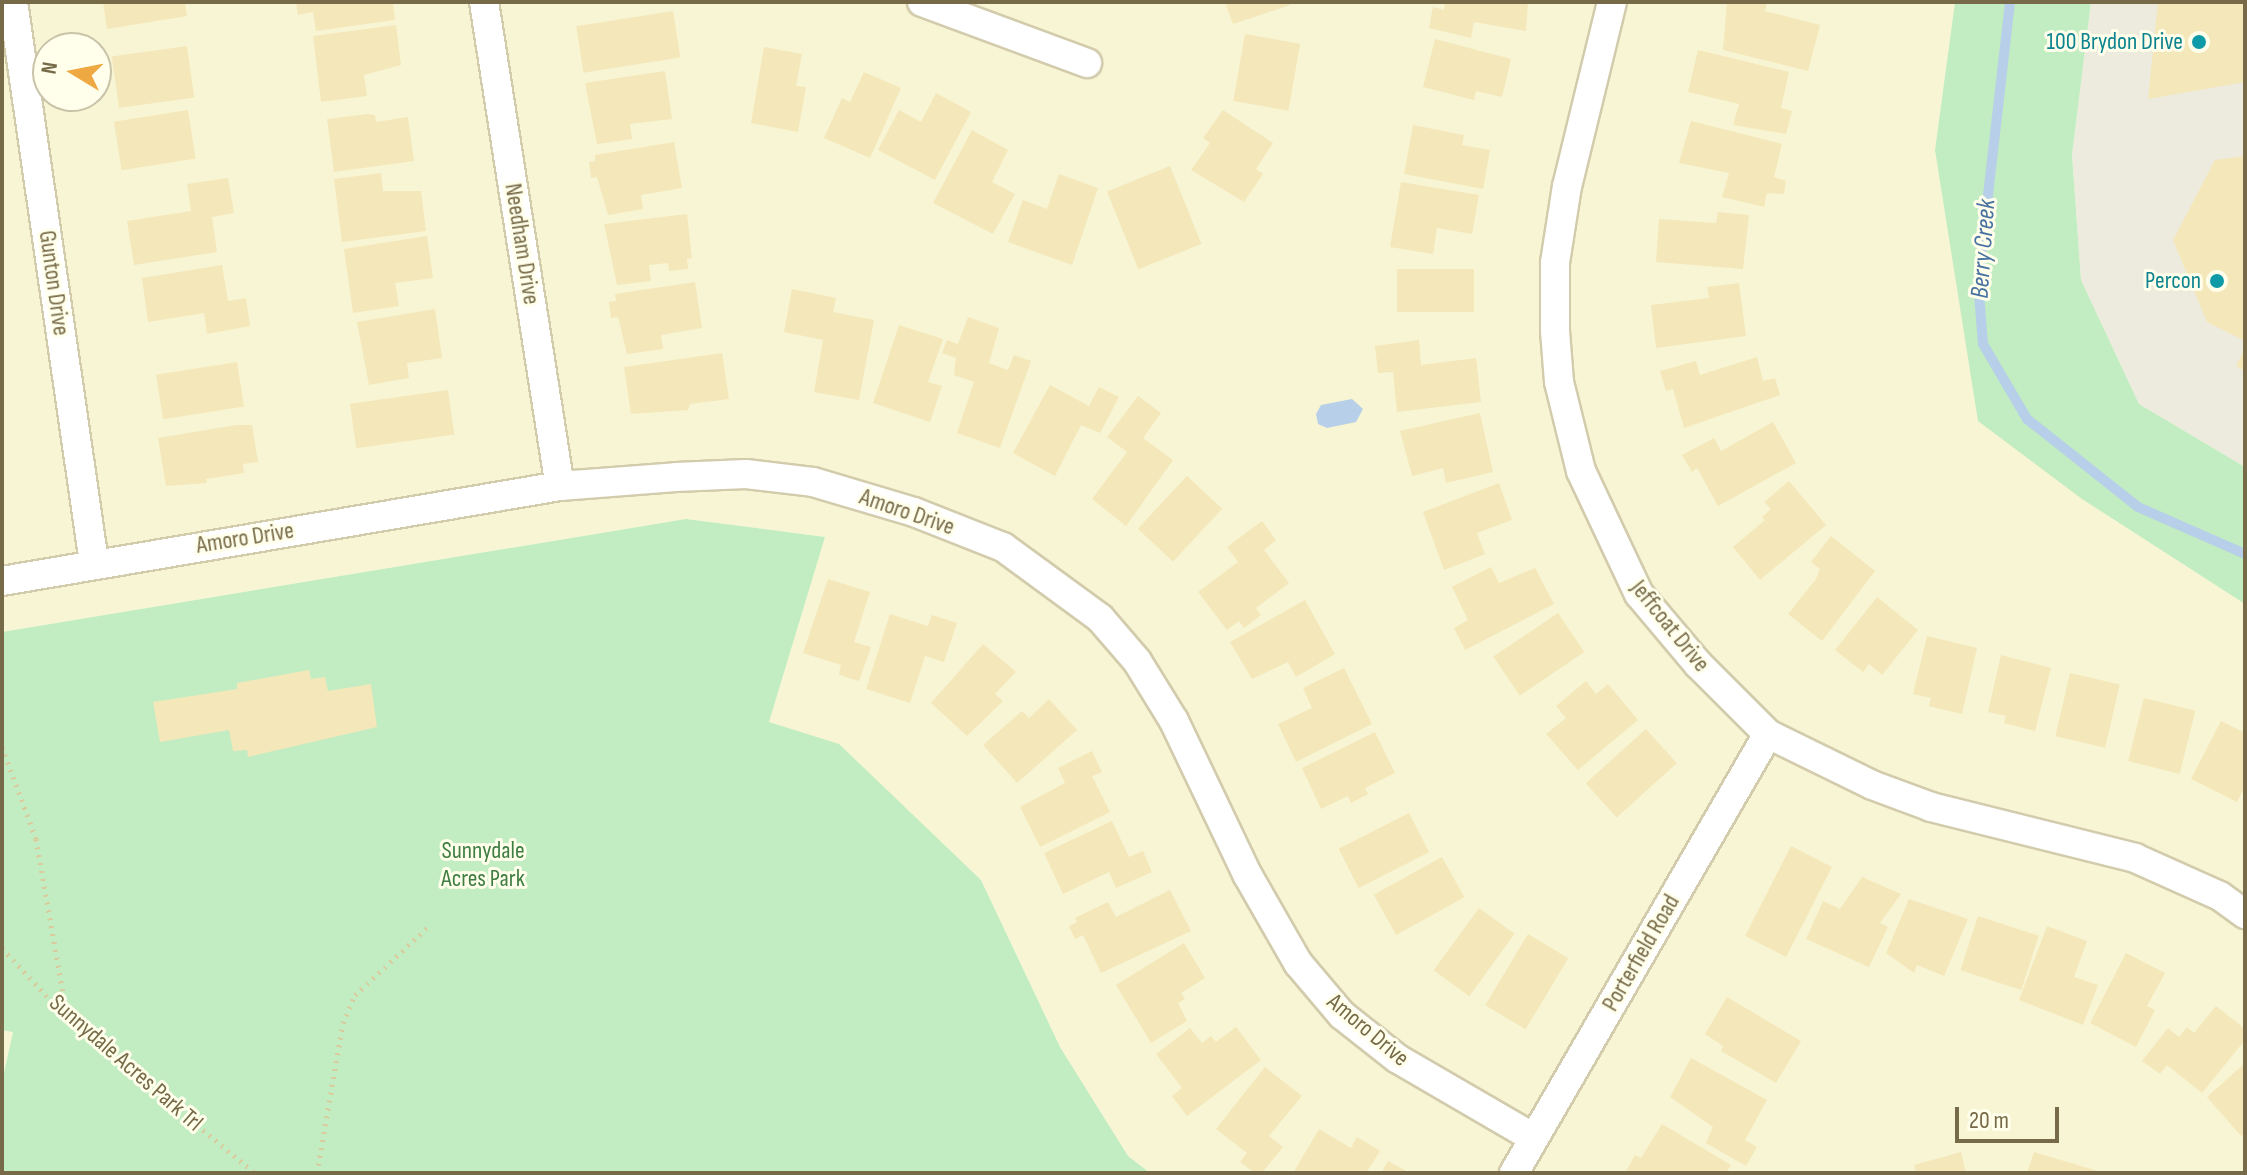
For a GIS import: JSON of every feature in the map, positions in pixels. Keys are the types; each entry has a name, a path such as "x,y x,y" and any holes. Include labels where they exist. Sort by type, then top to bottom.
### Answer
{"street":[{"name":"Gunton Drive","path":"13,2 14,83 94,563"},
{"name":"Needham Drive","path":"484,2 560,486"},
{"path":"922,2 1087,63"},
{"name":"Jeffcoat Drive","path":"1612,2 1567,186 1555,263 1555,331 1568,428 1597,512 1639,594 1698,664 1768,734 1872,785 1931,807 2135,858 2220,896 2245,914"},
{"name":"Amoro Drive","path":"2,581 560,486 746,474 813,482 914,512 1003,547 1048,575 1100,618 1137,661 1174,721 1247,874 1298,963 1342,1015 1398,1059 1534,1138"},
{"name":"Porterfield Road","path":"1514,1173 1768,734"}],"path":[{"path":"2,747 36,839 67,1018"},
{"path":"317,1173 343,1023 355,995 430,925"},
{"name":"Sunnydale Acres Park Trl","path":"2,948 67,1018 255,1173"}],"shaded area":[{"path":"2,2 1955,2 1935,150 2082,499 2245,604 2245,1173 1150,1173 1128,1156 1060,1047 981,880 839,745 769,722 825,537 686,519 2,632"},
{"path":"2091,2 2245,2 2245,467 2139,404 2081,280 2072,155"},
{"path":"2,1030 13,1031 2,1082"}],"green space":[{"path":"1955,2 2091,2 2072,155 2081,280 2139,404 2245,467 2245,604 2082,499 1978,421 1935,150"},
{"name":"Sunnydale Acres Park","path":"686,519 825,537 769,722 839,744 981,880 1060,1047 1128,1156 1150,1173 2,1173 2,1082 13,1032 2,1030 2,632"}],"water":[{"path":"1352,399 1363,409 1356,422 1327,428 1318,424 1316,414 1321,405"}],"building":[{"path":"103,2 185,2 187,16 107,29"},
{"path":"296,2 393,2 395,20 316,31 313,12 298,15"},
{"path":"1225,2 1289,2 1290,5 1233,24"},
{"path":"1445,2 1528,2 1526,31 1474,22 1471,38 1429,28 1433,7 1444,10"},
{"path":"1727,2 1767,2 1765,11 1820,25 1808,71 1723,50"},
{"name":"100 Brydon Drive","path":"2158,2 2245,2 2245,82 2148,99"},
{"path":"673,11 680,57 584,73 576,26"},
{"path":"396,25 401,65 364,75 367,96 321,102 313,36"},
{"path":"1245,34 1300,44 1288,111 1233,101"},
{"path":"1435,39 1511,59 1502,97 1476,91 1474,100 1423,87"},
{"path":"187,46 194,97 119,108 112,57"},
{"path":"764,47 802,54 796,86 806,87 798,132 751,123"},
{"path":"1698,50 1789,72 1781,108 1792,111 1786,134 1733,125 1739,104 1688,92"},
{"path":"665,71 672,119 630,124 632,139 597,144 585,83"},
{"path":"864,72 901,88 870,158 824,138 842,98 850,102"},
{"path":"936,93 971,112 935,180 878,150 899,110 921,122"},
{"path":"188,110 196,158 122,170 114,122"},
{"path":"1223,110 1273,143 1256,169 1263,174 1244,202 1191,170 1210,143 1203,138"},
{"path":"375,115 376,122 408,117 414,161 334,172 327,119"},
{"path":"1691,121 1782,144 1774,177 1786,181 1784,194 1767,193 1764,207 1722,197 1729,173 1679,163"},
{"path":"1413,125 1464,135 1462,145 1490,150 1483,189 1404,174"},
{"path":"972,130 1008,150 992,182 1015,194 993,234 933,203"},
{"path":"674,142 682,188 641,195 643,209 608,215 597,177 591,178 589,162 595,161 595,155"},
{"name":"Percon","path":"2245,156 2245,341 2207,322 2173,240 2215,160"},
{"path":"1170,166 1201,244 1138,269 1107,191"},
{"path":"381,173 383,191 421,191 426,231 342,242 334,179"},
{"path":"1059,174 1098,188 1072,265 1008,242 1023,200 1047,209"},
{"path":"228,178 234,213 212,217 217,252 134,265 127,221 191,211 187,184"},
{"path":"1401,182 1479,195 1472,234 1437,228 1433,254 1390,247"},
{"path":"1718,212 1749,215 1743,269 1656,262 1659,219 1716,223"},
{"path":"687,214 692,258 687,259 688,269 669,271 668,263 649,265 651,281 617,285 604,224"},
{"path":"427,236 433,278 395,283 399,306 353,313 344,249"},
{"path":"222,265 228,301 246,298 250,326 207,334 204,313 148,322 142,278"},
{"path":"1397,269 1474,269 1474,312 1397,312"},
{"path":"695,282 702,328 661,335 663,349 627,354 618,317 611,318 609,302 616,301 615,294"},
{"path":"1739,283 1746,336 1656,348 1651,305 1709,298 1707,287"},
{"path":"792,289 836,298 833,312 874,320 859,400 814,392 823,340 784,332"},
{"path":"435,309 442,358 407,363 409,378 369,385 357,322"},
{"path":"968,317 999,328 989,363 1008,370 1014,355 1031,361 1000,448 957,433 974,382 954,375 956,358 942,353 947,340 958,344"},
{"path":"899,325 943,339 928,382 942,386 930,422 873,403"},
{"path":"1419,340 1421,365 1476,358 1481,402 1397,412 1393,372 1378,373 1375,346"},
{"name":"Percon","path":"2245,348 2245,371 2236,366"},
{"path":"722,353 729,399 690,404 688,410 631,414 624,367"},
{"path":"1757,357 1763,381 1775,378 1780,395 1684,428 1673,389 1666,391 1660,371 1696,361 1700,375"},
{"path":"237,362 244,406 163,419 156,375"},
{"path":"1050,385 1089,406 1099,387 1119,397 1100,433 1081,425 1055,476 1013,453"},
{"path":"448,390 454,435 356,448 350,404"},
{"path":"1138,396 1161,413 1143,438 1173,460 1126,526 1092,499 1127,452 1107,437"},
{"path":"1480,413 1493,472 1446,483 1443,468 1412,476 1400,431"},
{"path":"1773,422 1796,463 1718,506 1697,468 1692,472 1682,455 1714,438 1721,451"},
{"path":"252,425 258,462 243,464 244,473 206,479 207,483 166,486 158,438"},
{"path":"1187,476 1222,509 1173,561 1138,529"},
{"path":"1789,481 1826,525 1760,580 1733,547 1765,520 1762,517 1771,509 1764,502"},
{"path":"1499,483 1512,520 1477,533 1485,554 1444,570 1423,512"},
{"path":"1262,521 1276,540 1264,550 1289,583 1256,608 1261,615 1244,628 1239,621 1227,630 1198,592 1238,562 1227,547"},
{"path":"1831,536 1875,571 1822,641 1788,614 1816,579 1820,569 1811,562"},
{"path":"1491,567 1499,583 1535,568 1554,604 1465,650 1454,628 1468,620 1452,587"},
{"path":"828,579 870,592 854,642 871,647 859,681 839,675 841,665 803,653"},
{"path":"1877,597 1918,630 1882,675 1869,664 1863,672 1835,650"},
{"path":"1305,600 1335,654 1296,677 1288,662 1252,679 1230,642"},
{"path":"1558,613 1584,652 1520,696 1493,657"},
{"path":"890,614 928,626 932,615 957,623 944,662 925,656 910,703 866,689"},
{"path":"1927,636 1977,648 1962,714 1929,706 1931,698 1913,694"},
{"path":"983,644 1016,672 995,694 1003,701 967,736 931,703"},
{"path":"2001,655 2051,668 2035,731 2004,723 2006,716 1988,712"},
{"path":"1344,668 1372,724 1296,762 1278,724 1312,708 1303,688"},
{"path":"309,670 311,679 325,677 328,691 371,684 377,727 248,757 247,750 233,751 229,730 160,742 153,702 237,689 237,683"},
{"path":"2070,673 2120,684 2105,748 2055,736"},
{"path":"1586,681 1596,694 1608,684 1638,720 1578,770 1546,734 1566,718 1556,706"},
{"path":"2144,698 2195,711 2180,774 2128,761"},
{"path":"1049,699 1077,730 1017,783 983,745 1022,711 1029,718"},
{"path":"2221,721 2245,733 2245,786 2237,802 2191,779"},
{"path":"1646,729 1677,763 1617,817 1586,783"},
{"path":"1375,732 1395,773 1365,788 1368,794 1351,803 1348,796 1321,809 1302,768"},
{"path":"1092,751 1102,772 1092,776 1110,812 1040,847 1020,807 1065,783 1058,768"},
{"path":"1409,813 1429,852 1359,888 1339,849"},
{"path":"1112,821 1129,857 1143,851 1152,872 1116,888 1109,872 1063,894 1044,853"},
{"path":"1791,846 1832,867 1786,957 1745,936"},
{"path":"1442,857 1464,897 1396,935 1374,895"},
{"path":"1862,877 1901,894 1880,923 1888,927 1869,967 1806,939 1823,901 1840,909"},
{"path":"1170,890 1191,931 1101,973 1083,935 1075,939 1069,926 1077,922 1075,918 1108,902 1116,917"},
{"path":"1909,899 1968,919 1944,976 1917,965 1914,973 1886,953"},
{"path":"1479,908 1515,934 1469,996 1434,970"},
{"path":"1978,916 2039,936 2021,990 1960,970"},
{"path":"2047,926 2087,941 2074,977 2098,985 2083,1025 2019,1000"},
{"path":"1528,934 1568,958 1526,1029 1485,1005"},
{"path":"1184,943 1205,978 1181,993 1185,999 1178,1003 1187,1021 1151,1043 1116,985"},
{"path":"2126,953 2165,973 2147,1006 2155,1010 2136,1047 2090,1023"},
{"path":"1727,997 1801,1041 1776,1083 1721,1051 1723,1046 1705,1034"},
{"path":"2216,1006 2245,1029 2245,1040 2202,1093 2167,1065 2160,1074 2142,1061 2168,1028 2179,1037 2187,1027 2194,1033"},
{"path":"1236,1027 1261,1060 1187,1116 1172,1096 1182,1088 1156,1054 1190,1028 1202,1043 1211,1036 1216,1042"},
{"path":"1691,1058 1767,1100 1745,1140 1757,1147 1746,1166 1706,1143 1713,1127 1670,1097"},
{"path":"2245,1063 2245,1133 2241,1136 2207,1097"},
{"path":"1265,1067 1302,1096 1269,1136 1283,1147 1262,1173 1255,1173 1240,1162 1247,1153 1216,1129"},
{"path":"1662,1124 1731,1165 1726,1173 1625,1173 1635,1155 1641,1158"},
{"path":"1319,1129 1351,1148 1357,1137 1380,1151 1366,1173 1293,1173"},
{"path":"1961,1152 1966,1173 1916,1173 1914,1165"},
{"path":"2034,1152 2101,1172 2101,1173 2027,1173"},
{"path":"1388,1161 1410,1173 1381,1173"}],"waterway":[{"name":"Berry Creek","path":"2010,2 1978,281 1983,344 2027,419 2138,507 2245,554"}],"place":[{"name":"100 Brydon Drive","path":"2199,42"},
{"name":"Percon","path":"2217,281"}]}
